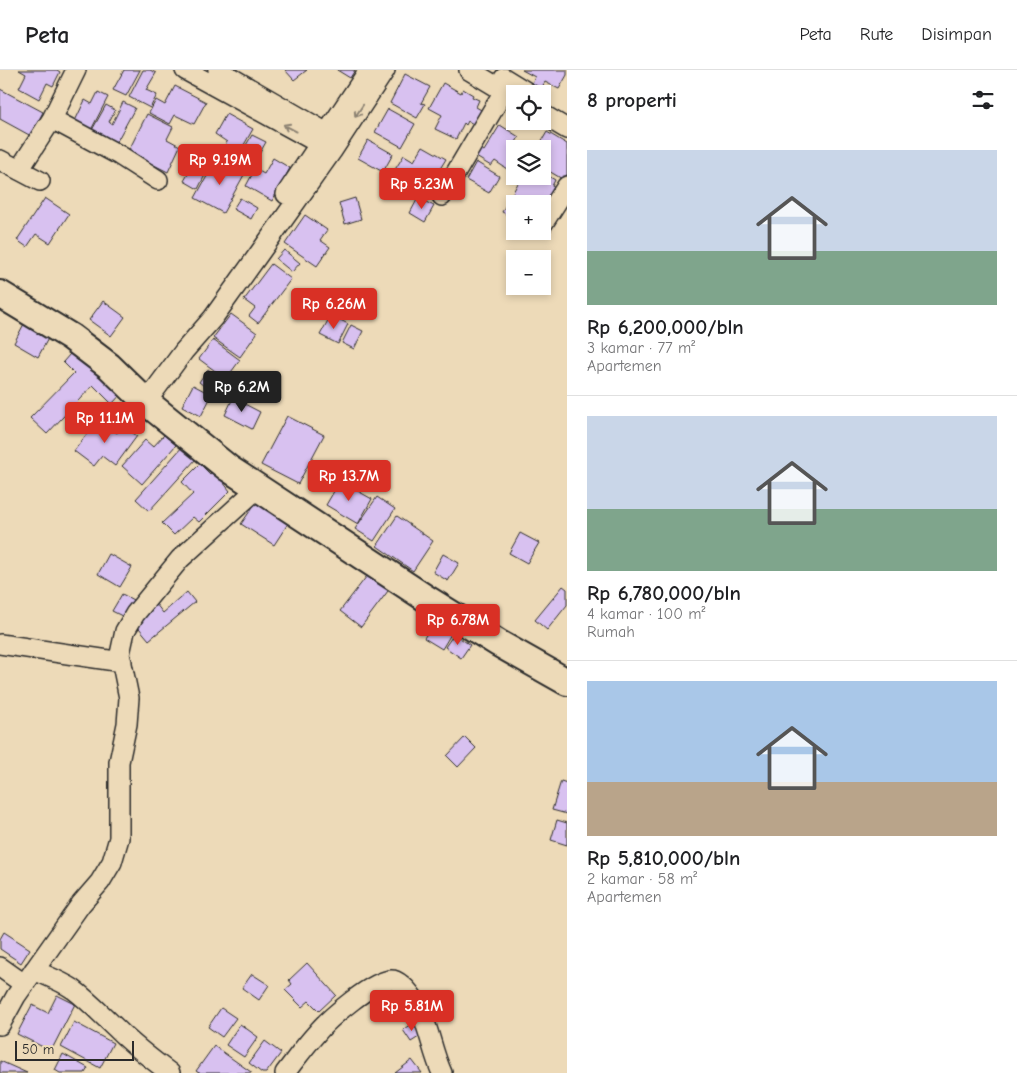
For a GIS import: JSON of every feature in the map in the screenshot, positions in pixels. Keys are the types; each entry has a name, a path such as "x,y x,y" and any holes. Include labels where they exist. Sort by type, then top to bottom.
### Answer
{"main road":[{"path":"0,294 71,337 109,366 141,397 228,468 427,599 498,643 567,682"}],"street":[{"path":"19,170 52,119 76,70"},
{"path":"330,142 369,70"},
{"path":"141,397 213,318 231,283 330,142 386,70"},
{"path":"469,70 506,92"},
{"path":"490,70 515,85"},
{"path":"203,73 330,142"},
{"path":"442,196 506,100"},
{"path":"551,106 567,115"},
{"path":"52,119 119,155 158,180"},
{"path":"551,119 567,129"},
{"path":"0,160 40,181"},
{"path":"551,212 567,186"},
{"path":"0,1025 29,977 100,882 112,862 119,838 119,762 127,724 129,698 120,654 125,631 135,614 180,559 258,488"},
{"path":"0,644 122,662"},
{"path":"0,967 70,988 100,1011 147,1056 170,1073"},
{"path":"285,1073 316,1033 363,992 385,981 394,980 405,988 419,1007 435,1058 442,1073"}],"building":[{"path":"19,70 57,70 60,72 53,86 47,83 39,99 19,88 26,74"},
{"path":"124,70 140,70 126,96 113,90"},
{"path":"143,70 150,70 156,73 146,90 157,95 150,108 129,97"},
{"path":"285,70 307,70 294,80"},
{"path":"337,70 355,70 350,78"},
{"path":"522,70 567,70 567,75 559,89 545,82 543,85 531,85 535,77"},
{"path":"405,74 430,87 421,103 425,104 417,118 390,103"},
{"path":"443,83 461,93 463,89 473,95 472,97 479,100 476,107 483,111 475,125 468,121 466,125 464,123 456,139 435,129 442,115 429,108"},
{"path":"175,86 206,102 194,124 175,115 170,124 149,113 156,100 165,105"},
{"path":"0,89 43,112 31,136 0,119"},
{"path":"98,92 108,97 91,130 75,121 85,100 92,104"},
{"path":"123,102 135,108 116,143 92,130 106,105 115,110 109,122 112,124"},
{"path":"388,109 415,124 402,147 375,132"},
{"path":"147,114 173,127 167,139 180,146 168,172 128,152"},
{"path":"226,114 253,129 237,157 223,149 227,142 215,134"},
{"path":"500,125 519,137 517,140 506,140 506,168 495,161 491,166 471,154 476,146 484,151"},
{"path":"547,132 567,144 567,174 564,180 551,172 551,140 542,140"},
{"path":"252,135 266,142 249,172 235,164"},
{"path":"368,140 393,154 383,172 358,158"},
{"path":"423,146 446,159 438,172 448,178 442,189 432,183 424,196 391,176 404,155 414,161"},
{"path":"217,158 245,173 223,213 195,198"},
{"path":"273,158 290,168 272,201 246,186 255,169 264,174"},
{"path":"195,162 208,169 198,189 184,181"},
{"path":"476,162 499,176 489,193 466,180"},
{"path":"551,178 555,180 552,186 558,190 551,202 551,195 511,195 517,185 551,185"},
{"path":"45,198 69,214 50,243 36,234 27,247 17,240"},
{"path":"240,198 257,208 251,219 233,209"},
{"path":"355,198 361,219 345,224 339,203"},
{"path":"418,198 434,206 425,222 410,213"},
{"path":"506,205 506,214 502,212"},
{"path":"305,215 327,230 320,240 330,247 317,266 285,244"},
{"path":"284,250 300,263 292,272 276,259"},
{"path":"271,264 291,279 258,323 249,316 255,308 244,300"},
{"path":"325,292 336,299 325,316 314,308"},
{"path":"103,301 125,317 111,336 89,320"},
{"path":"231,314 257,333 240,357 213,338"},
{"path":"331,315 348,324 338,344 320,335"},
{"path":"26,320 51,333 38,357 14,343"},
{"path":"351,325 363,331 354,349 342,343"},
{"path":"213,340 240,360 226,379 199,359"},
{"path":"77,346 124,391 112,404 93,385 47,434 30,418 74,373 63,362"},
{"path":"208,369 223,380 213,393 199,382"},
{"path":"193,385 212,395 201,416 182,406"},
{"path":"233,398 260,412 252,429 225,415"},
{"path":"287,416 324,435 298,484 261,465"},
{"path":"98,419 117,433 122,425 137,436 115,466 102,456 94,466 74,451"},
{"path":"164,435 176,445 142,484 122,466 145,440 153,447"},
{"path":"183,446 196,459 149,511 136,499"},
{"path":"200,464 210,474 217,468 226,478 223,482 230,491 199,522 193,517 174,535 162,523 193,494 182,482"},
{"path":"340,481 372,499 358,524 326,505"},
{"path":"377,497 395,509 374,541 355,529"},
{"path":"257,501 289,522 274,545 241,524"},
{"path":"397,516 433,541 413,571 377,546"},
{"path":"520,533 539,543 527,563 509,553"},
{"path":"109,554 132,567 120,587 98,574"},
{"path":"443,554 459,563 448,581 433,572"},
{"path":"370,572 391,587 361,627 340,611"},
{"path":"563,586 567,589 567,605 547,630 535,620"},
{"path":"187,592 195,602 149,640 134,622 156,604 163,613"},
{"path":"122,594 135,601 126,618 112,611"},
{"path":"437,618 454,629 442,649 424,638"},
{"path":"454,634 470,645 461,658 445,647"},
{"path":"465,737 476,748 458,767 447,756"},
{"path":"561,781 567,783 567,814 552,810"},
{"path":"557,820 567,823 567,845 551,840"},
{"path":"4,932 30,949 21,963 0,949 0,939"},
{"path":"307,963 336,995 319,1011 309,1001 302,1007 285,990 292,984 289,980"},
{"path":"252,974 269,985 259,1000 242,988"},
{"path":"57,995 75,1004 51,1051 17,1034 32,1005 48,1013"},
{"path":"221,1008 236,1018 222,1037 208,1027"},
{"path":"74,1022 113,1043 100,1068 61,1047"},
{"path":"414,1023 422,1035 411,1042 403,1030"},
{"path":"240,1024 258,1037 244,1057 226,1045"},
{"path":"265,1041 281,1053 266,1073 262,1073 249,1063"},
{"path":"214,1046 251,1073 199,1073 196,1071"},
{"path":"63,1054 88,1068 85,1073 60,1073 55,1070"},
{"path":"412,1060 422,1073 395,1073"},
{"path":"0,1061 27,1073 0,1073"}]}
